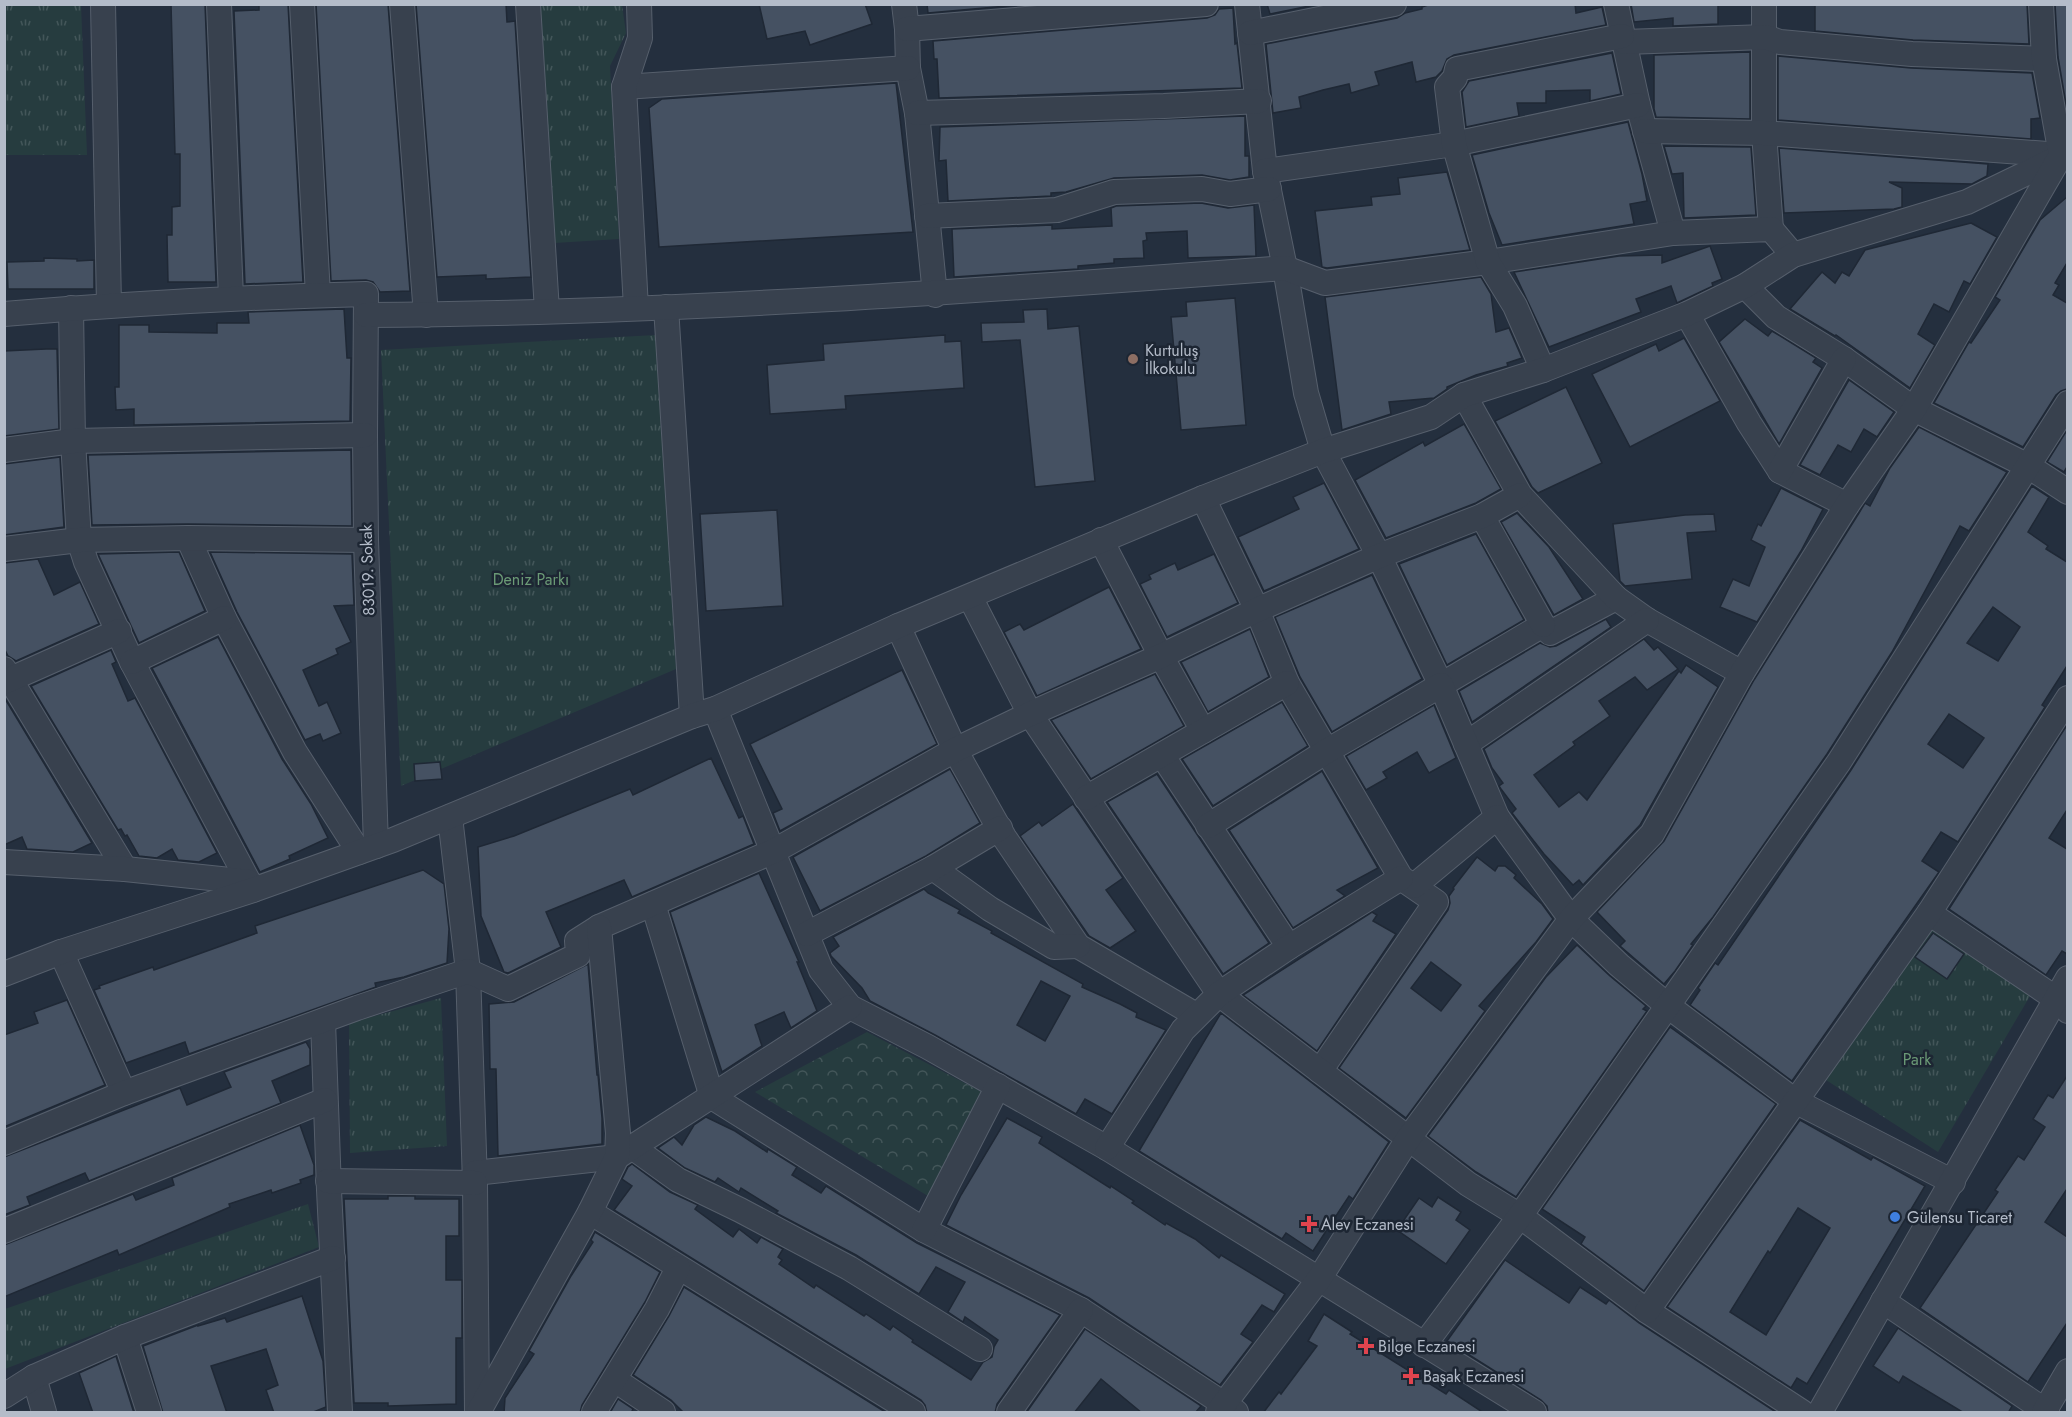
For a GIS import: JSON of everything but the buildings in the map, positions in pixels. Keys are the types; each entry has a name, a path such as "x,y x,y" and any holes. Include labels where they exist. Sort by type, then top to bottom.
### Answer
{"street":[{"path":"103,4 109,305"},
{"path":"219,4 231,298"},
{"path":"302,4 318,295"},
{"path":"402,4 426,315"},
{"path":"528,4 547,311"},
{"path":"636,308 624,87 640,38 639,4"},
{"path":"904,4 908,68 918,113 935,294"},
{"path":"907,29 1206,4"},
{"path":"1247,4 1267,180 1285,268 1306,393 1323,451 1379,556 1441,685 1497,817 1571,920 1618,965 1668,1006 1795,1101 1953,1182"},
{"path":"1250,33 1394,4"},
{"path":"1616,4 1638,105 1673,232"},
{"path":"1764,4 1764,133 1771,229 1792,255"},
{"path":"653,904 712,1097 924,1230 1081,1310 1226,1410 1319,1279 1408,1139 1571,920 1652,834 1742,673 1846,505 1914,409 2064,154 2044,58 2041,4"},
{"path":"1543,370 1515,306 1488,262 1454,144 1447,87 1455,78 1457,69 1623,39 1765,37 1780,42 1912,54 2044,58"},
{"path":"624,87 908,68"},
{"path":"918,113 1258,101"},
{"path":"927,216 1057,210 1114,192 1202,189 1230,194 1267,180 1638,105"},
{"path":"1645,131 1764,133 2064,154"},
{"path":"4,974 251,886 368,849 450,817 692,716 715,709 898,626 1203,498 1323,451 1431,417 1464,395 1543,370 1688,314 1745,286 1792,255 1967,202 2064,154"},
{"path":"4,314 109,305 318,295 426,315 666,307 935,294 1285,268 1325,283 1488,262 1673,232 1771,229"},
{"path":"1745,286 1776,317 1844,359 1914,409 2028,466 2067,492"},
{"name":"83019. Sokak","path":"366,304 364,435 368,849"},
{"path":"666,307 692,716"},
{"path":"71,309 73,441 79,540 86,562 132,662 251,886"},
{"path":"1688,314 1749,423 1780,471 1846,505"},
{"path":"1780,471 1844,359"},
{"path":"1464,395 1520,495 1616,597 1647,620 1742,673"},
{"path":"1425,1345 1520,1216 1839,762 2067,403"},
{"path":"4,450 73,441 364,435"},
{"path":"4,1143 124,1093 468,971 508,989 578,955 577,941 599,927 774,851 955,750 1257,610 1379,556 1482,516 1520,495"},
{"path":"1203,498 1257,610 1287,683 1408,882 1436,902 1320,1071"},
{"path":"1482,516 1543,626 1550,633 1616,597"},
{"path":"4,549 79,540 188,538 366,540"},
{"path":"188,538 224,618 295,752 368,849"},
{"path":"1101,540 1203,731"},
{"path":"970,597 1030,714 1219,994 1468,1184 1520,1216 1647,1311 1802,1413"},
{"path":"132,662 224,618"},
{"path":"1466,744 1647,620"},
{"path":"898,626 955,750 1000,828 1078,946 1196,1016"},
{"path":"1208,826 1328,751 1543,626"},
{"path":"119,631 6,677 124,869"},
{"path":"1086,798 1287,683"},
{"path":"1647,1311 1929,913 2067,698"},
{"path":"715,709 821,970 850,1007 998,1086 1107,1148 1534,1413"},
{"path":"1161,755 1289,947"},
{"path":"450,817 468,971 475,1178 477,1413"},
{"path":"1107,1148 1183,1030 1219,994 1289,947 1408,882 1497,817"},
{"path":"807,934 933,868 1000,828"},
{"path":"4,862 124,869 251,886"},
{"path":"933,868 990,909 1054,947 1078,946"},
{"path":"1820,1413 1883,1301 2063,996 1929,913"},
{"path":"599,927 618,1133 624,1152 849,1268 980,1349"},
{"path":"61,952 124,1093"},
{"path":"328,1180 475,1178 624,1152 850,1007"},
{"path":"323,1021 328,1180 340,1413"},
{"path":"924,1230 998,1086"},
{"path":"4,1231 325,1100"},
{"path":"477,1413 624,1152"},
{"path":"590,1212 913,1413"},
{"path":"4,1396 34,1377 125,1337 333,1258"},
{"path":"594,1413 657,1310 678,1268"},
{"path":"1883,1301 2045,1412 2067,1371"},
{"path":"1009,1413 1081,1310"},
{"path":"125,1337 149,1413"},
{"path":"34,1377 44,1413"},
{"path":"615,1380 663,1413"}],"green space":[{"path":"5,4 81,5 87,155 5,155"},
{"path":"535,5 622,5 626,33 610,66 619,239 554,243"},
{"name":"Deniz Parkı","path":"656,335 676,669 401,786 381,350"},
{"name":"Park","path":"1927,919 2033,991 1938,1152 1826,1080"},
{"path":"441,998 447,1146 350,1153 349,1023"},
{"path":"867,1032 982,1092 928,1196 755,1092"},
{"path":"308,1204 319,1247 5,1369 5,1309"}],"place":[{"name":"Kurtuluş İlkokulu","path":"1133,359"},
{"name":"Gülensu Ticaret","path":"1895,1217"},
{"name":"Alev Eczanesi","path":"1309,1224"},
{"name":"Bilge Eczanesi","path":"1366,1346"},
{"name":"Başak Eczanesi","path":"1411,1376"}]}
